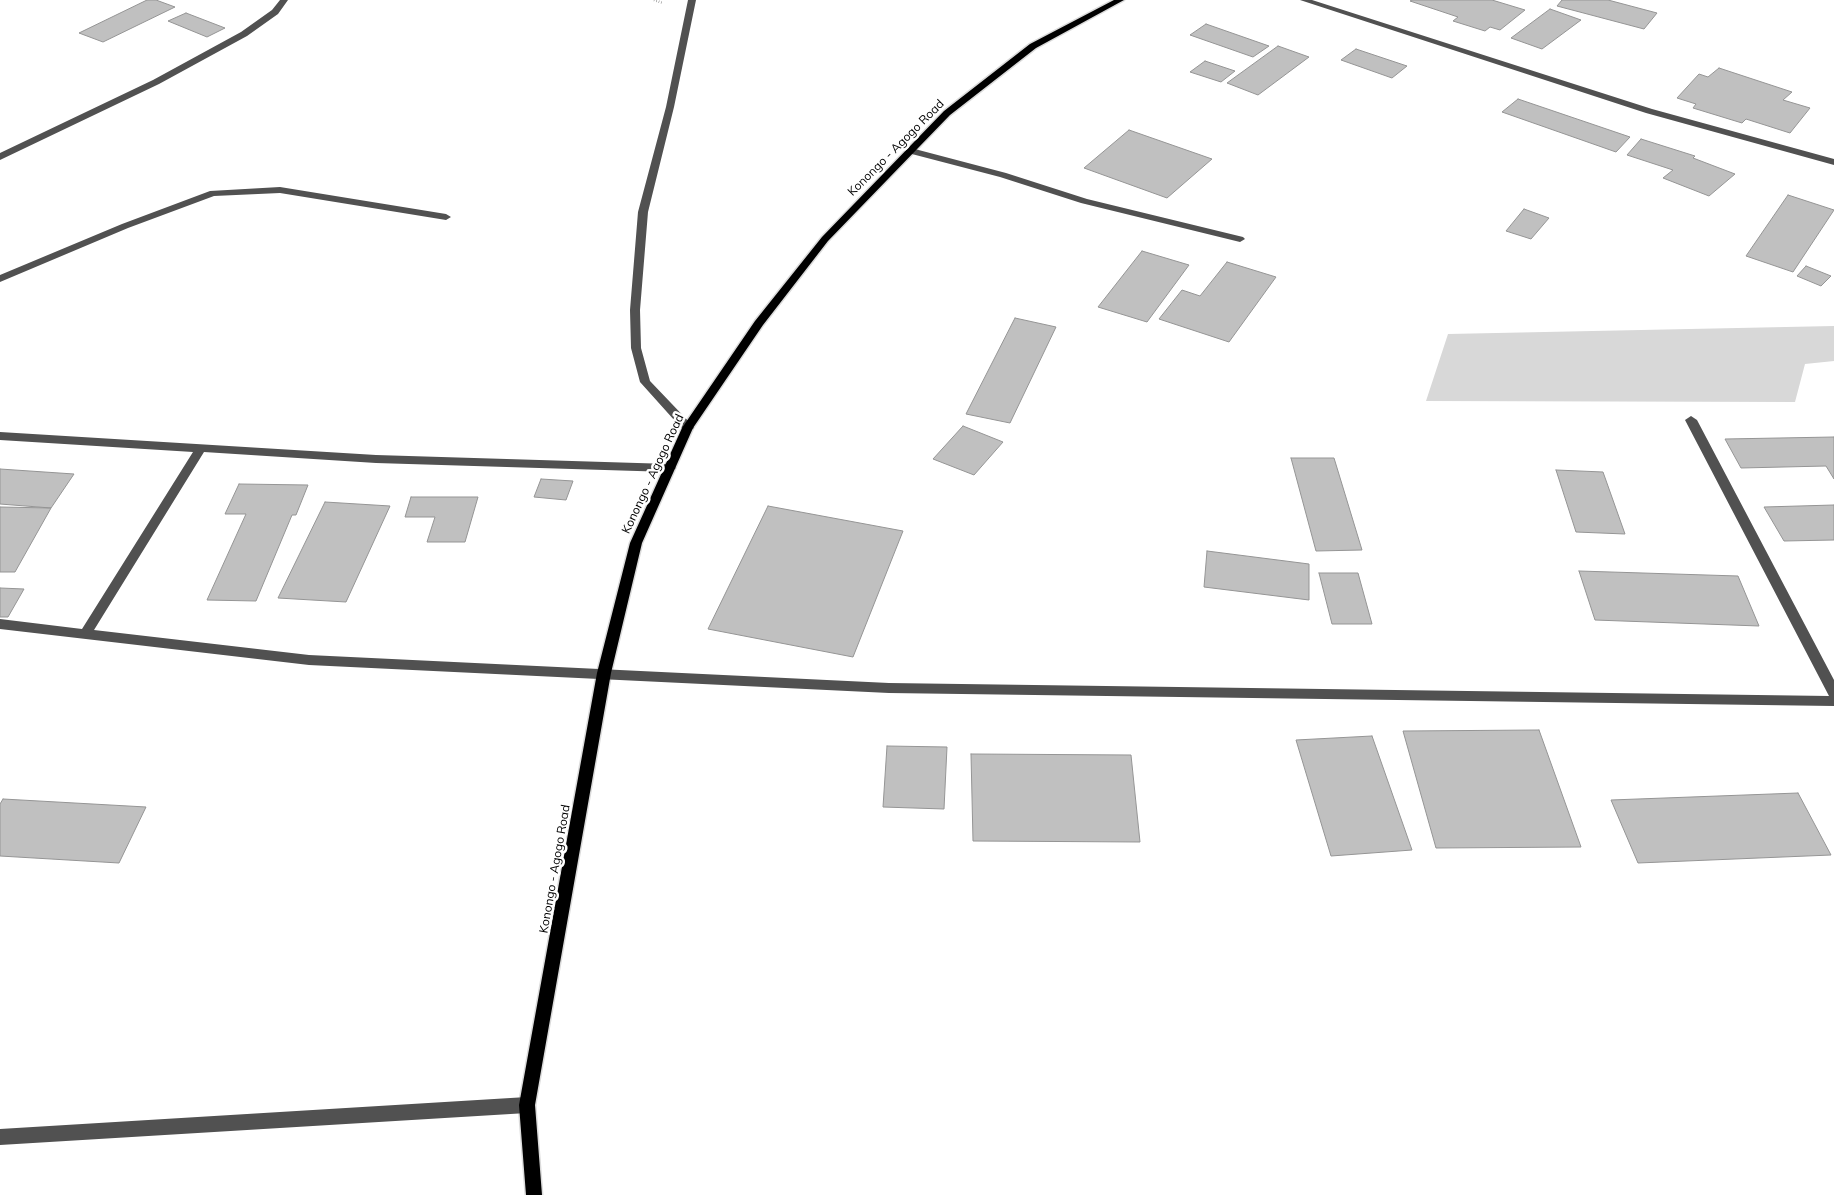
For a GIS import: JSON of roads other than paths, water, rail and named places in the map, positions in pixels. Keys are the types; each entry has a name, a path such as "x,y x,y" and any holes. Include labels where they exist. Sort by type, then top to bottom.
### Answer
{"main road":[{"name":"Konongo - Agogo Road","path":"534,1195 527,1104 604,673 636,543 688,428 759,324 825,239 947,113 1033,46 1120,0"}],"street":[{"path":"0,157 156,82 244,34 275,12 284,0"},
{"path":"688,428 645,382 636,348 635,310 643,212 670,107 692,0"},
{"path":"1304,0 1650,111 1834,162"},
{"path":"911,151 1003,175 1084,201 1240,239"},
{"path":"0,279 125,226 213,193 280,190 332,200 446,217"},
{"path":"1692,420 1834,693"},
{"path":"0,436 376,459 670,468"},
{"path":"86,634 200,448"},
{"path":"0,624 309,660 899,688 1216,694 1834,701"},
{"path":"0,1137 527,1104"}]}
